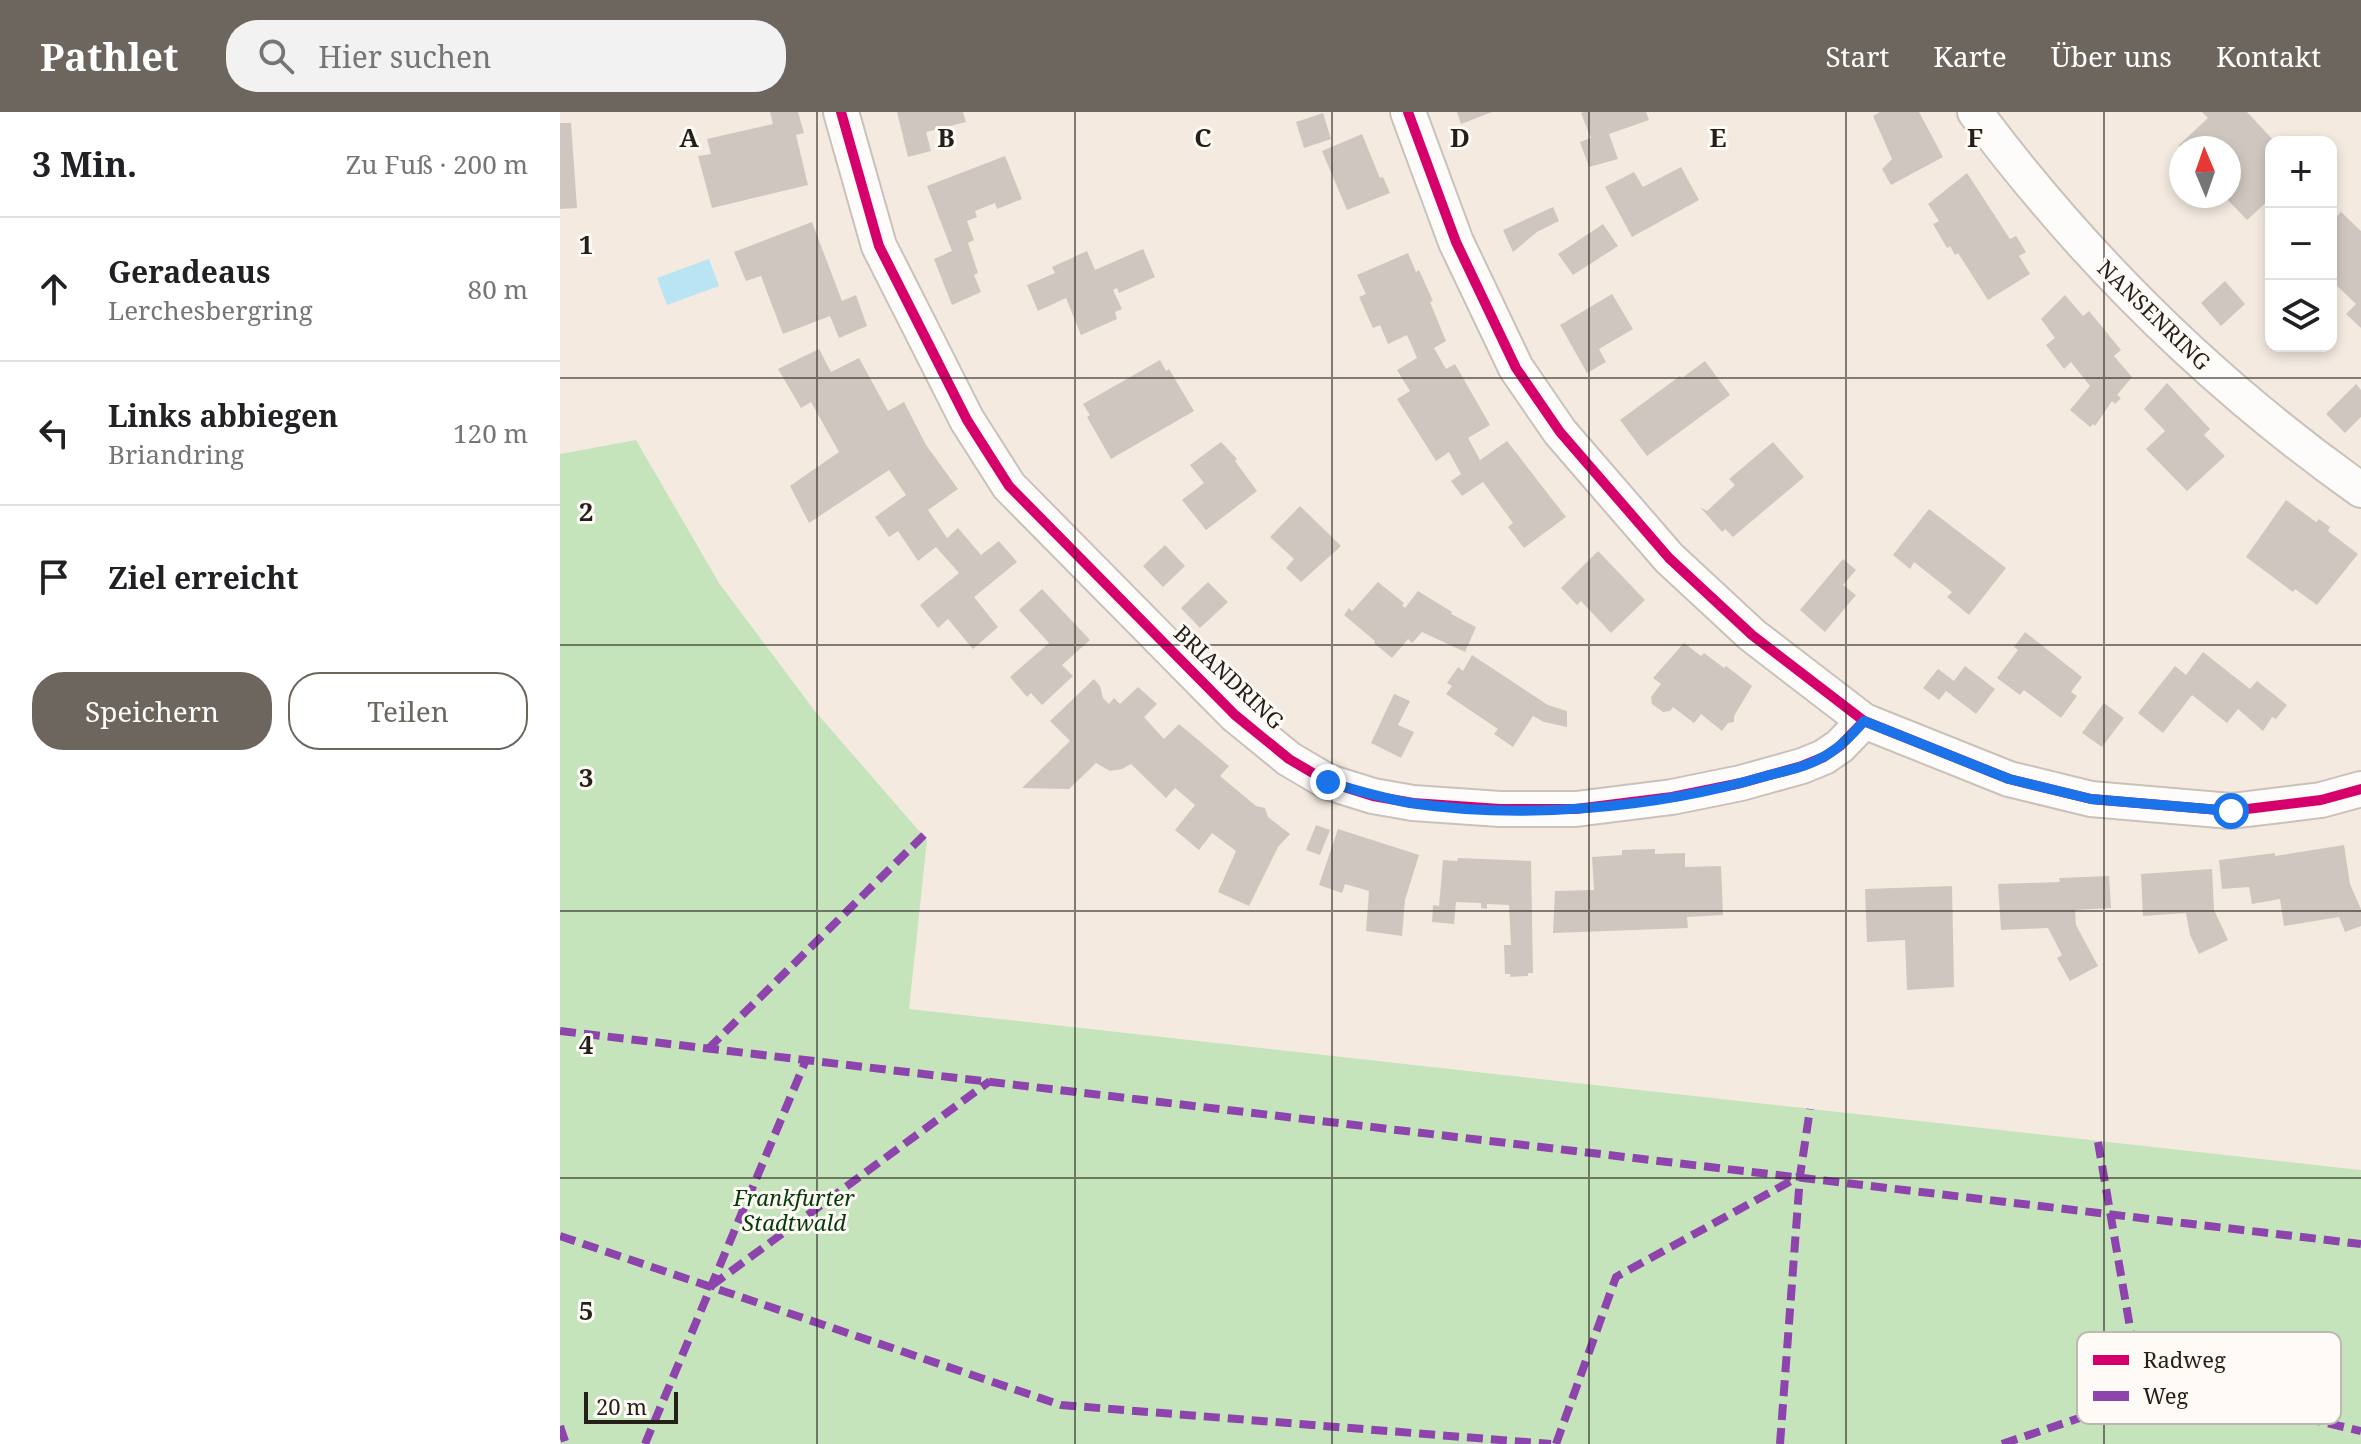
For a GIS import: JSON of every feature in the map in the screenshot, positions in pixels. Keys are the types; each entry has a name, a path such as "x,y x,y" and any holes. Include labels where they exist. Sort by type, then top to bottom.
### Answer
{"street":[{"name":"BRIANDRING","path":"841,112 879,246 967,420 1009,486 1235,715 1328,782 1373,796 1413,803 1500,809 1576,809 1672,797 1802,766 1840,746 1864,721"},
{"path":"1408,112 1462,256 1516,368 1560,432 1669,558 1752,635 1864,721 2009,779 2091,799 2231,811 2321,800 2361,789"},
{"name":"NANSENRING","path":"1975,112 2008,156 2111,274 2202,363 2361,490"}],"green space":[{"name":"Frankfurter Stadtwald","path":"636,440 719,583 814,710 927,840 909,1009 2361,1170 2361,1444 560,1444 560,454"}],"water":[{"path":"709,259 719,286 667,305 657,278"}],"building":[{"path":"770,112 798,112 804,133 796,135 808,185 712,208 698,156 711,154 707,139 773,124"},
{"path":"897,112 963,112 966,122 926,132 931,151 908,157"},
{"path":"1457,112 1492,112 1461,124"},
{"path":"1646,112 1649,120 1609,134 1618,159 1589,167 1580,142 1591,138 1581,113"},
{"path":"1880,112 1919,112 1943,157 1891,185 1882,169 1892,159 1873,116"},
{"path":"2202,112 2247,112 2269,136 2265,136 2265,204 2247,220 2236,208 2241,208 2241,136 2189,136 2208,118"},
{"path":"1323,113 1331,139 1304,148 1296,122"},
{"path":"560,123 571,123 577,208 560,209"},
{"path":"1362,134 1380,178 1383,177 1390,193 1347,210 1322,151"},
{"path":"1005,156 1022,199 997,209 995,203 975,211 977,217 967,221 974,240 968,243 978,273 974,275 981,292 952,305 934,259 952,251 927,186"},
{"path":"1681,167 1699,200 1632,237 1605,187 1634,172 1643,187"},
{"path":"1967,173 2010,239 2016,236 2026,252 2019,256 2030,274 1988,300 1958,253 1955,255 1950,246 1947,248 1933,224 1939,221 1928,204"},
{"path":"1553,207 1559,221 1537,232 1513,252 1503,230"},
{"path":"2341,212 2361,231 2361,328 2346,314 2356,304 2337,286 2337,216"},
{"path":"812,222 842,301 856,295 867,326 839,338 830,316 783,334 761,276 746,281 734,252"},
{"path":"1603,224 1618,246 1573,275 1558,254"},
{"path":"1143,249 1155,277 1119,293 1117,288 1113,290 1122,309 1115,312 1117,319 1081,335 1066,298 1038,311 1027,285 1055,273 1052,267 1087,251 1095,270"},
{"path":"1408,253 1433,301 1430,302 1446,341 1434,348 1446,369 1455,364 1490,425 1468,438 1480,460 1507,441 1566,517 1524,548 1508,527 1513,523 1483,482 1462,496 1451,481 1461,474 1449,452 1436,461 1397,399 1410,391 1397,370 1417,358 1407,335 1388,344 1380,325 1373,328 1359,297 1366,294 1357,275"},
{"path":"2225,281 2245,304 2221,326 2201,303"},
{"path":"1612,294 1633,329 1599,349 1606,362 1587,373 1560,325"},
{"path":"2065,295 2083,316 2089,311 2121,350 2114,356 2132,377 2117,395 2121,398 2115,404 2112,401 2095,426 2090,427 2070,410 2090,386 2071,362 2064,369 2046,345 2055,338 2041,319"},
{"path":"819,349 831,372 859,358 888,411 904,402 926,445 958,489 928,510 947,538 958,528 981,555 999,541 1017,562 974,597 998,627 973,649 948,619 938,628 920,605 959,573 936,547 918,561 898,531 889,537 875,517 906,495 889,470 809,523 790,486 839,452 811,402 801,408 778,369"},
{"path":"1160,360 1166,371 1169,369 1194,411 1111,459 1083,404"},
{"path":"1705,361 1730,395 1647,456 1620,420"},
{"path":"2167,383 2210,429 2204,435 2225,456 2187,491 2146,449 2165,431 2144,409"},
{"path":"2356,384 2361,390 2361,417 2345,433 2326,414"},
{"path":"1221,442 1237,459 1235,461 1257,491 1206,530 1182,500 1204,483 1190,465"},
{"path":"1773,442 1804,477 1733,537 1725,529 1722,532 1700,507 1707,511 1735,485 1729,479"},
{"path":"2286,500 2316,522 2319,519 2330,527 2328,531 2358,554 2317,605 2295,589 2293,592 2246,557"},
{"path":"1300,506 1341,546 1301,582 1286,568 1294,559 1270,537"},
{"path":"1929,509 2006,568 1969,615 1947,597 1952,592 1914,562 1910,569 1893,555"},
{"path":"1165,545 1185,566 1163,587 1143,566"},
{"path":"1598,551 1645,600 1611,633 1581,601 1577,605 1561,588"},
{"path":"1843,559 1856,570 1843,585 1856,595 1825,632 1800,610"},
{"path":"1208,582 1228,602 1200,628 1181,608"},
{"path":"1378,582 1404,603 1405,608 1418,591 1476,627 1465,652 1422,632 1412,643 1408,639 1392,658 1344,615 1349,608 1352,611"},
{"path":"1042,589 1090,640 1062,665 1073,676 1042,705 1031,693 1027,697 1010,677 1049,643 1019,610"},
{"path":"2025,632 2082,677 2071,692 2077,696 2061,718 2024,690 2020,695 1997,678 2018,650 2014,647"},
{"path":"1684,643 1701,656 1704,653 1724,668 1726,666 1752,686 1734,716 1734,722 1728,723 1722,731 1701,714 1694,723 1673,707 1663,712 1652,704 1651,697 1661,684 1653,678"},
{"path":"2203,652 2250,689 2257,681 2287,705 2276,719 2272,717 2263,731 2238,709 2227,723 2192,695 2163,733 2138,713 2175,666 2186,675"},
{"path":"1472,655 1548,705 1567,711 1567,727 1533,716 1513,747 1494,734 1498,729 1446,694 1452,686 1447,683 1458,667 1463,671"},
{"path":"1965,666 1995,689 1976,714 1946,691 1939,700 1923,688 1938,669 1954,681"},
{"path":"1094,679 1109,704 1114,698 1120,704 1138,687 1157,704 1144,717 1164,739 1179,724 1229,766 1220,776 1256,806 1265,808 1268,817 1290,834 1278,847 1249,906 1218,892 1236,851 1212,833 1199,850 1175,830 1195,805 1175,788 1166,798 1131,764 1110,771 1096,763 1069,789 1022,788 1070,741 1050,721"},
{"path":"1394,694 1410,701 1398,725 1414,732 1401,758 1371,743"},
{"path":"2104,703 2124,718 2102,747 2082,733"},
{"path":"1316,825 1330,830 1320,855 1306,850"},
{"path":"1338,829 1419,855 1405,900 1402,936 1366,931 1369,891 1345,884 1342,893 1319,885"},
{"path":"2344,845 2350,884 2361,909 2361,926 2345,932 2339,917 2284,926 2280,899 2252,904 2249,887 2222,889 2219,860 2275,853 2275,856"},
{"path":"1655,849 1655,854 1685,853 1685,867 1721,866 1723,915 1687,917 1688,928 1553,933 1555,891 1594,890 1592,857 1622,855 1622,850"},
{"path":"1458,858 1531,861 1533,973 1510,977 1510,974 1505,974 1504,945 1511,945 1509,905 1487,904 1487,909 1481,908 1481,903 1456,902 1454,924 1432,922 1433,905 1439,906 1443,860 1457,861"},
{"path":"2212,869 2214,910 2228,940 2199,954 2190,935 2186,913 2143,916 2141,874"},
{"path":"2109,876 2111,908 2075,910 2076,925 2098,966 2070,981 2057,958 2062,955 2048,928 2001,930 1998,884 2060,882 2059,878"},
{"path":"1952,886 1954,987 1907,990 1905,940 1867,942 1865,889"}],"marked path":[{"path":"708,1049 926,833"},
{"path":"560,1031 2361,1244"},
{"path":"645,1444 806,1060"},
{"path":"711,1286 990,1081"},
{"path":"1780,1444 1800,1176 1810,1109"},
{"path":"2098,1142 2131,1332"},
{"path":"1556,1444 1616,1277 1800,1176"},
{"path":"560,1236 1061,1405 1551,1444"},
{"path":"2002,1444 2077,1419"},
{"path":"2331,1424 2361,1431"},
{"path":"560,1426 566,1444"}],"cycle path":[{"path":"841,112 879,246 967,420 1009,486 1235,715 1289,759 1328,782 1373,796 1413,803 1500,809 1576,809 1672,797 1802,766 1840,746 1864,721"},
{"path":"1408,112 1456,242 1516,368 1560,432 1669,558 1752,635 1864,721 2009,779 2091,799 2231,811 2321,800 2361,789"}],"route":[{"path":"1328,782 1373,796 1413,803 1500,809 1576,809 1672,797 1802,766 1840,746 1864,721 2009,779 2091,799 2231,811"}]}
